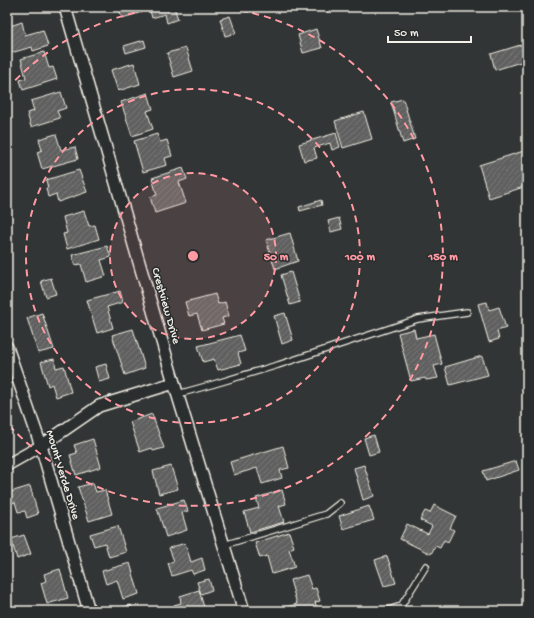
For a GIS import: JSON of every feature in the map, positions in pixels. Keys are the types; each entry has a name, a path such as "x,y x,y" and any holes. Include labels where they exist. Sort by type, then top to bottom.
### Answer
{"street":[{"name":"Crestview Drive","path":"65,7 174,383 244,611"},
{"name":"Mount Verde Drive","path":"7,347 41,446 89,611"},
{"path":"7,465 41,446 99,406 174,383"}],"lane":[{"path":"178,394 285,362 418,319 468,312"},
{"path":"224,545 326,514 340,503"},
{"path":"385,611 401,606 426,566"}],"building":[{"path":"118,7 137,7 139,13 122,18"},
{"path":"149,7 174,7 178,19 167,23 165,14 152,18"},
{"path":"326,7 339,7 340,9 327,12"},
{"path":"230,16 236,33 225,36 220,19"},
{"path":"22,22 25,35 43,30 48,46 33,51 32,47 7,54 7,27"},
{"path":"316,29 322,48 303,53 298,35"},
{"path":"144,40 146,47 126,53 124,46"},
{"path":"527,43 527,60 495,70 491,54"},
{"path":"186,48 193,71 174,77 167,53"},
{"path":"44,52 49,68 53,67 57,79 23,90 20,80 26,78 21,59"},
{"path":"134,63 140,84 118,91 111,70"},
{"path":"61,92 66,108 57,111 60,118 31,127 27,113 34,111 31,101"},
{"path":"148,93 153,109 147,111 153,129 132,136 121,102"},
{"path":"403,99 415,139 403,143 391,102"},
{"path":"364,112 372,139 343,148 335,121"},
{"path":"336,133 340,147 332,150 330,143 314,148 317,158 304,161 299,144"},
{"path":"56,134 61,150 75,147 78,159 42,169 37,152 42,150 39,139"},
{"path":"157,134 160,142 167,140 172,156 165,158 167,165 143,172 134,141"},
{"path":"527,150 527,186 489,198 479,165"},
{"path":"183,168 187,179 179,182 186,203 155,213 150,197 157,195 152,178"},
{"path":"79,170 87,192 58,202 56,194 48,197 46,180"},
{"path":"321,200 322,205 300,211 299,207"},
{"path":"84,211 89,226 95,225 99,239 67,249 63,234 67,233 63,217"},
{"path":"339,218 342,229 331,232 328,221"},
{"path":"290,233 298,261 275,269 266,240"},
{"path":"107,246 111,257 101,260 106,276 86,282 81,264 75,265 72,255"},
{"path":"291,272 300,302 290,305 281,275"},
{"path":"51,278 56,294 46,297 41,281"},
{"path":"120,291 123,302 107,307 113,328 97,333 87,300"},
{"path":"215,294 218,304 225,302 229,316 222,318 224,324 202,330 197,314 189,316 185,302"},
{"path":"487,302 489,310 499,307 506,328 497,331 499,339 489,342 478,304"},
{"path":"42,313 54,349 38,353 27,318"},
{"path":"285,313 293,340 282,344 274,316"},
{"path":"133,329 145,368 125,375 112,335"},
{"path":"414,329 416,338 434,334 442,364 434,366 438,378 426,380 425,378 411,381 398,333"},
{"path":"240,335 245,351 238,353 241,364 218,370 214,359 203,362 198,346"},
{"path":"482,356 488,375 450,385 445,367"},
{"path":"54,359 56,368 64,366 71,392 56,397 52,384 48,386 41,362"},
{"path":"106,364 110,379 99,382 95,367"},
{"path":"152,414 164,448 153,451 152,448 140,452 130,422"},
{"path":"374,435 379,452 369,455 364,438"},
{"path":"93,439 101,467 76,475 70,455 77,453 74,445"},
{"path":"283,446 289,468 280,470 282,478 262,484 257,468 234,475 230,462"},
{"path":"516,461 519,470 486,481 483,471"},
{"path":"364,465 374,496 363,500 354,468"},
{"path":"171,466 178,489 159,494 153,471"},
{"path":"93,483 96,492 105,490 112,514 89,521 78,487"},
{"path":"30,486 38,514 27,518 25,511 18,512 15,502 7,505 7,493"},
{"path":"282,490 286,504 279,506 284,522 250,532 244,512 259,508 256,498"},
{"path":"184,500 188,511 182,513 187,530 166,537 157,508"},
{"path":"434,505 456,516 450,528 454,530 448,542 444,540 440,548 435,546 431,554 400,539 407,524 428,534 432,526 420,520 425,511 430,513"},
{"path":"369,506 374,520 343,529 339,516"},
{"path":"118,526 126,552 109,557 105,543 94,546 90,534"},
{"path":"289,532 294,547 289,549 295,567 272,574 267,556 260,558 255,543"},
{"path":"24,535 31,554 17,559 11,539"},
{"path":"185,543 191,562 202,558 205,570 193,574 191,570 172,576 168,563 174,561 169,548"},
{"path":"387,556 396,583 384,586 375,560"},
{"path":"130,563 139,594 123,599 117,580 106,584 102,571"},
{"path":"60,569 68,598 47,604 41,583 46,581 44,574"},
{"path":"307,575 312,589 316,588 320,601 315,602 318,611 283,611 282,608 297,604 290,580"},
{"path":"209,579 212,590 201,594 197,582"},
{"path":"199,590 205,611 176,611 174,605 181,603 180,596"},
{"path":"131,605 133,611 113,611 113,610"}]}
